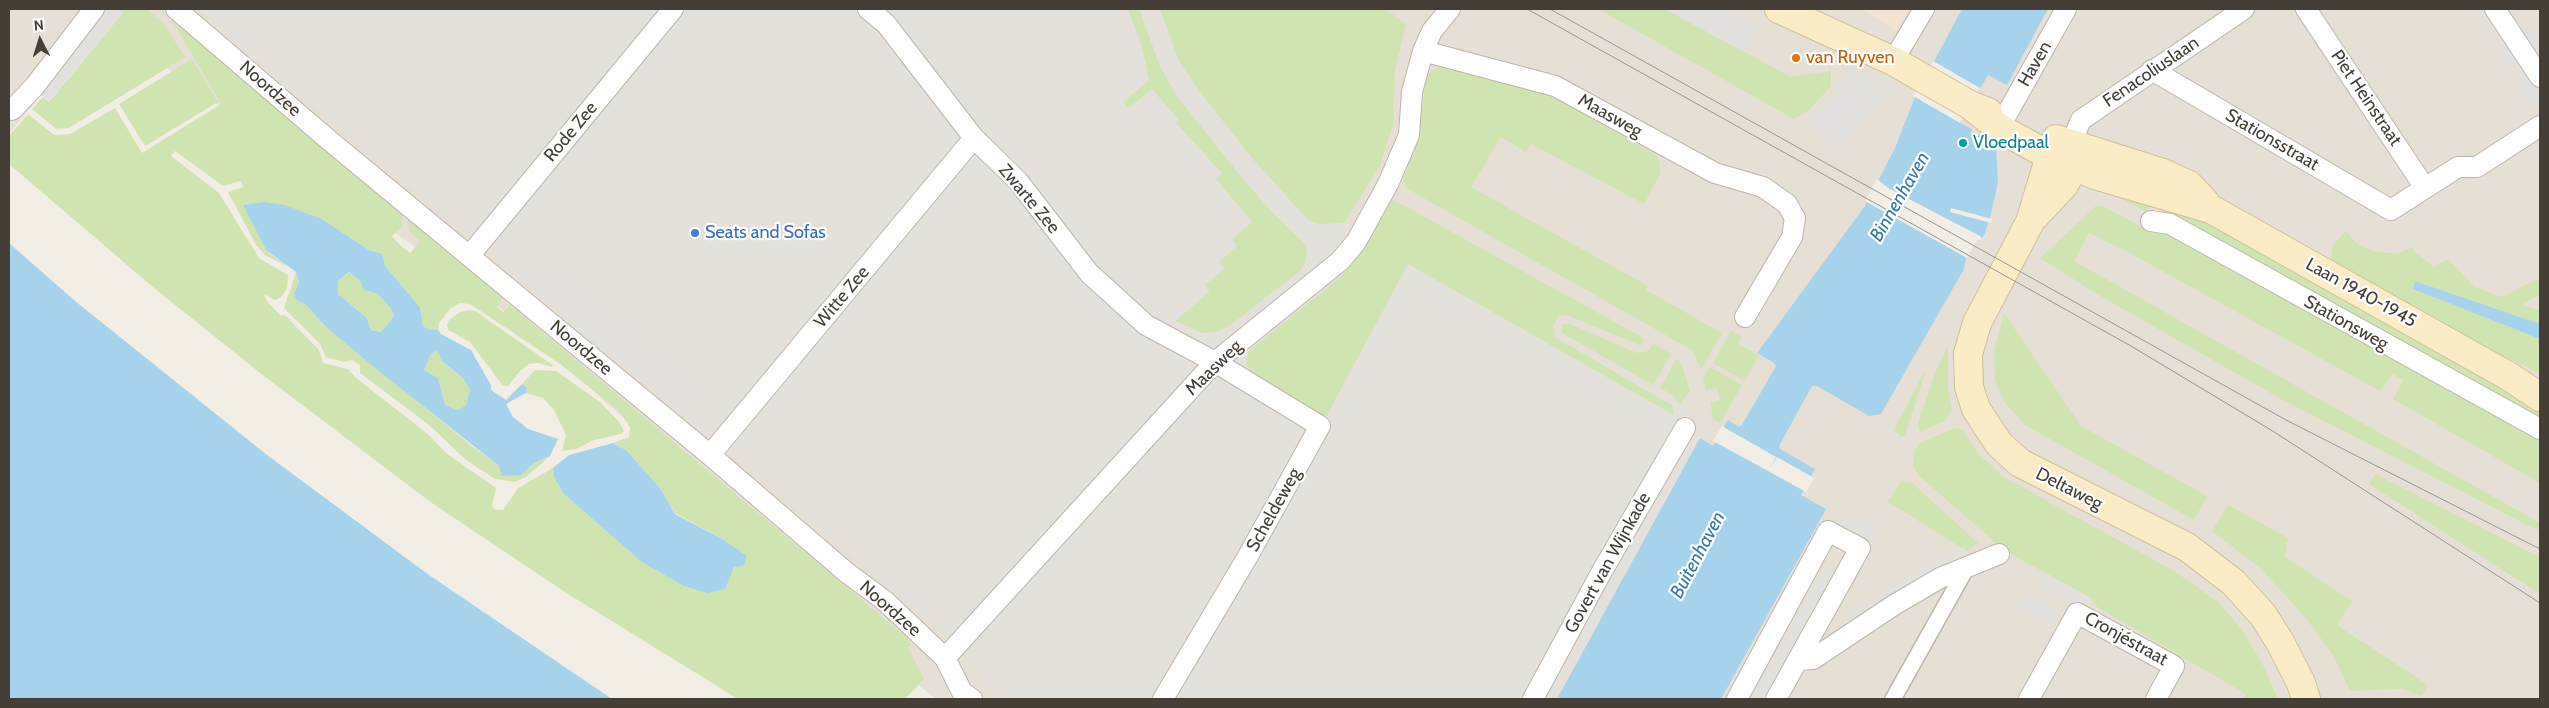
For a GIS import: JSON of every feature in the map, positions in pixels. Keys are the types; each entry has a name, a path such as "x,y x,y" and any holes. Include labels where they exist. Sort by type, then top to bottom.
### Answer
{"main road":[{"name":"Laan 1940-1945","path":"1779,9 1893,61 2001,123 2065,155 2163,173 2189,185 2212,209 2510,377 2540,398"},
{"name":"Deltaweg","path":"2065,155 2064,185 2030,222 1986,302 1972,338 1968,354 1969,387 1978,414 1999,444 2020,463 2187,548 2234,583 2263,615 2280,642 2301,683 2306,699"},
{"name":"Laan 1940-1945","path":"2510,377 2540,383"}],"street":[{"path":"10,109 34,87 94,9"},
{"name":"Rode Zee","path":"470,255 673,9"},
{"name":"Zwarte Zee","path":"868,9 886,24 974,138 1018,180 1089,273 1146,325 1215,362"},
{"name":"Maasweg","path":"1431,9 1432,31"},
{"name":"Maasweg","path":"945,658 1215,362 1340,261 1356,242 1388,184 1409,135 1412,92 1423,51 1432,31 1450,9"},
{"path":"1893,61 1924,9"},
{"name":"Haven","path":"2001,123 2066,9"},
{"name":"Fenacoliuslaan","path":"2065,155 2081,120 2244,9"},
{"name":"Piet Heinstraat","path":"2306,9 2425,188"},
{"path":"2495,9 2540,78"},
{"name":"Noordzee","path":"187,12 330,141 710,455 846,572 886,601 945,658 962,692 972,699"},
{"name":"Maasweg","path":"1423,51 1555,86 1715,173 1763,187 1787,204 1795,218 1792,237 1745,317"},
{"name":"Stationsstraat","path":"2152,70 2392,210 2425,188"},
{"path":"2425,188 2458,166 2477,166 2540,126"},
{"name":"Witte Zee","path":"710,455 974,138"},
{"name":"Stationsweg","path":"2151,220 2170,224 2540,429"},
{"name":"Scheldeweg","path":"1163,699 1243,565 1320,426 1215,362"},
{"name":"Govert van Wijnkade","path":"1533,699 1601,573 1685,428"},
{"path":"1736,699 1828,531 1860,548 1776,699"},
{"path":"1798,660 1813,659 1894,605 1940,578 1999,554"},
{"path":"1893,699 1967,567"},
{"name":"Cronjéstraat","path":"2029,699 2077,613 2174,666 2156,699"}],"shaded area":[{"path":"9,9 2540,9 2540,699 936,699 888,660 516,320 102,21 9,134"},
{"path":"108,9 118,9 123,13 49,101 38,92"},
{"path":"197,9 1172,9 1310,206 1390,245 1687,407 1700,438 1557,699 1002,699 945,634"},
{"path":"1665,9 1719,9 1755,27 1744,52"},
{"path":"1861,9 1909,9 1897,31"},
{"path":"2469,9 2485,9 2498,28 2486,35"},
{"path":"2533,29 2540,40 2540,55 2536,58 2522,37"},
{"path":"2503,35 2520,62 2509,69 2491,42"},
{"path":"1849,68 1895,88 1838,149 1806,123 1831,98"},
{"path":"2526,71 2540,92 2540,100 2532,105 2515,78"},
{"path":"520,242 612,319 623,305 634,313 622,328 713,405 705,414 696,406 688,415 514,269 520,260 511,252"},
{"path":"1847,513 1878,529 1872,541 1840,524"},
{"path":"1964,547 1970,561 1853,627 1847,616 1926,565"},
{"path":"1824,570 1837,578 1769,699 1752,699"},
{"path":"2047,574 2089,597 2082,609 2040,586"},
{"path":"2024,593 2059,613 2052,627 2017,607"}],"green space":[{"path":"119,9 147,9 164,24 185,57 69,128 56,129 32,109 43,97 49,102 123,13"},
{"path":"1128,9 1139,9 1160,66 1176,95 1242,178 1274,214 1304,243 1307,253 1305,264 1299,272 1229,326 1216,332 1203,333 1175,321 1210,291 1205,285 1224,269 1219,262 1237,246 1232,239 1252,222 1216,179 1222,173 1176,123 1179,120 1152,89 1129,108 1123,102 1149,80 1142,47"},
{"path":"1160,9 1385,9 1406,24 1395,70 1393,125 1380,165 1344,223 1318,224 1308,220 1253,159 1200,92 1179,61"},
{"path":"1598,9 1665,9 1791,77 1831,71 1831,86 1808,111 1794,119"},
{"path":"171,19 403,216 401,228 392,236 401,246 410,253 420,241 409,231 408,219 503,298 497,307 503,312 510,305 906,637 912,644 908,647 924,679 905,699 738,699 568,594 429,501 264,376 154,288 9,164 9,136 28,114 54,135 70,134 115,108 142,153 221,104","holes":["175,151 223,186 241,181 243,187 228,192 256,245 265,255 290,268 266,251 322,219 369,250 381,254 385,266 420,307 423,326 430,330 438,330 439,323 451,308 460,303 470,304 560,364 620,412 630,427 629,437 613,443 626,450 660,488 675,513 724,540 746,555 734,567 584,510 563,493 554,477 553,468 518,488 503,510 495,510 492,506 496,488 446,453 428,434 356,378 348,369 323,363 319,350 286,316 280,315 267,301 264,294 275,300 281,297 287,289 288,275 259,258 219,193 171,156"]},
{"path":"192,59 218,102 145,146 119,104"},
{"path":"1444,66 1540,92 1560,101 1658,156 1661,172 1644,204 1531,144 1526,152 1501,137 1471,187 1648,286 1646,290 1722,333 1701,369 1692,350 1406,188 1403,181 1419,134 1426,76"},
{"path":"2116,186 2166,201 2225,229 2540,405 2540,483 2393,399 2403,380 2393,374 2380,391 2126,251 2089,233 2074,261 2540,523 2537,530 2281,399 2102,297 2040,258 2096,206 2103,206 2144,228 2168,204 2156,201 2145,211 2113,194"},
{"path":"1392,199 1642,337 1645,342 1639,345 1567,315 1558,316 1553,326 1555,337 1673,406 1674,415 1408,264 1326,417 1257,378 1246,365 1249,351 1344,274 1361,251"},
{"path":"2346,231 2356,243 2372,251 2398,254 2412,247 2415,252 2434,267 2448,259 2475,287 2502,297 2537,279 2540,284 2540,294 2522,305 2540,311 2540,324 2416,281 2413,289 2540,339 2540,373 2484,348 2362,281 2331,260 2333,244"},
{"path":"296,272 299,282 294,294 296,300 305,304 326,327 499,466 521,475 534,463 550,456 526,477 515,482 495,479 466,460 429,425 360,373 360,365 352,360 344,362 326,357 320,344 284,308"},
{"path":"350,272 360,281 364,290 378,294 391,309 394,316 381,332 371,330 367,318 338,294 338,281"},
{"path":"475,311 553,365 552,367 538,363 529,364 520,371 508,386 503,386 470,342 448,330 449,320 460,312"},
{"path":"2004,313 2081,426 2207,496 2194,520 2025,425 2003,400 1995,380 1994,351"},
{"path":"1568,323 1637,353 1648,351 1654,344 1671,354 1653,385 1562,333 1562,325"},
{"path":"1731,331 1742,337 1738,344 1759,355 1745,381 1713,363"},
{"path":"1948,345 1948,389 1952,409 1945,421 1922,431 1918,430 1918,423 1935,373"},
{"path":"438,351 442,361 463,378 470,390 466,405 458,410 445,405 438,378 424,370 431,354"},
{"path":"1677,358 1682,365 1690,391 1679,405 1673,395 1660,388"},
{"path":"1710,367 1742,385 1720,423 1713,419 1710,402 1720,400 1717,388 1706,390 1703,378"},
{"path":"1927,367 1905,435 1902,437 1894,430"},
{"path":"535,370 556,371 600,402 619,422 624,431 621,434 594,440 576,449 562,451 566,435 554,410 543,398 526,393 527,388 522,384"},
{"path":"1955,428 1963,430 1977,452 2002,476 2174,571 2217,601 2240,627 2262,663 2278,699 2244,699 2246,694 2097,607 2091,598 2004,550 1918,475 1913,465 1914,451 1920,443"},
{"path":"2375,474 2540,557 2540,594 2369,484"},
{"path":"1901,481 1912,483 1978,543 1967,551 1888,502"},
{"path":"2228,505 2288,538 2285,557 2352,601 2337,625 2428,685 2422,696 2402,689 2350,691 2333,655 2305,617 2259,567 2212,531"}],"water":[{"path":"1962,9 2048,9 2007,85 1988,75 1960,123 1972,129 1971,133 1977,137 1979,134 1996,143 1998,182 1990,218 1983,238 1978,235 1966,259 1964,269 1881,414 1869,416 1817,386 1812,386 1779,446 1780,449 1815,469 1801,495 1826,509 1721,699 1557,699 1700,438 1713,446 1728,420 1739,427 1742,425 1776,366 1757,353 1865,206 1895,148 1915,97"},
{"path":"265,202 285,205 322,219 369,250 382,254 385,266 420,307 423,326 430,330 438,330 441,334 471,350 491,385 491,390 506,400 522,384 527,388 526,393 506,404 513,417 528,429 558,439 550,456 534,463 521,475 502,476 499,466 375,368 326,327 305,304 296,300 294,294 299,282 296,272 267,251 243,205","holes":["349,272 360,281 364,290 378,294 391,309 394,316 381,332 371,330 367,318 338,294 338,281","437,351 442,361 463,378 470,390 466,405 458,410 445,405 438,378 424,370 431,354"]},
{"path":"9,243 75,301 267,455 429,575 612,699 9,699"},
{"path":"2415,281 2540,324 2540,339 2413,289"},
{"path":"613,443 626,450 660,488 675,514 724,540 746,555 745,565 734,567 725,589 707,593 684,586 642,562 563,493 554,477 553,468 569,455"}],"pier":[{"path":"1933,61 1980,88 1960,123 1913,96"},
{"path":"1877,179 1888,188 1980,236 1981,240 1977,240 1967,258 1865,201"},
{"path":"1951,208 1992,219 1991,223 1950,212"},
{"path":"1722,426 1734,433 1726,448 1713,441"},
{"path":"1734,433 1776,457 1768,471 1726,448"},
{"path":"1777,457 1814,478 1806,492 1768,471"}],"tram line":[{"path":"1527,9 2131,346 2271,430 2540,603"},
{"path":"1550,9 2286,420 2540,549"}],"place":[{"name":"van Ruyven","path":"1796,58"},
{"name":"Vloedpaal","path":"1963,143"},
{"name":"Seats and Sofas","path":"695,233"}],"water label":[{"name":"Binnenhaven","path":"1900,197"},
{"name":"Buitenhaven","path":"1698,555"}]}
